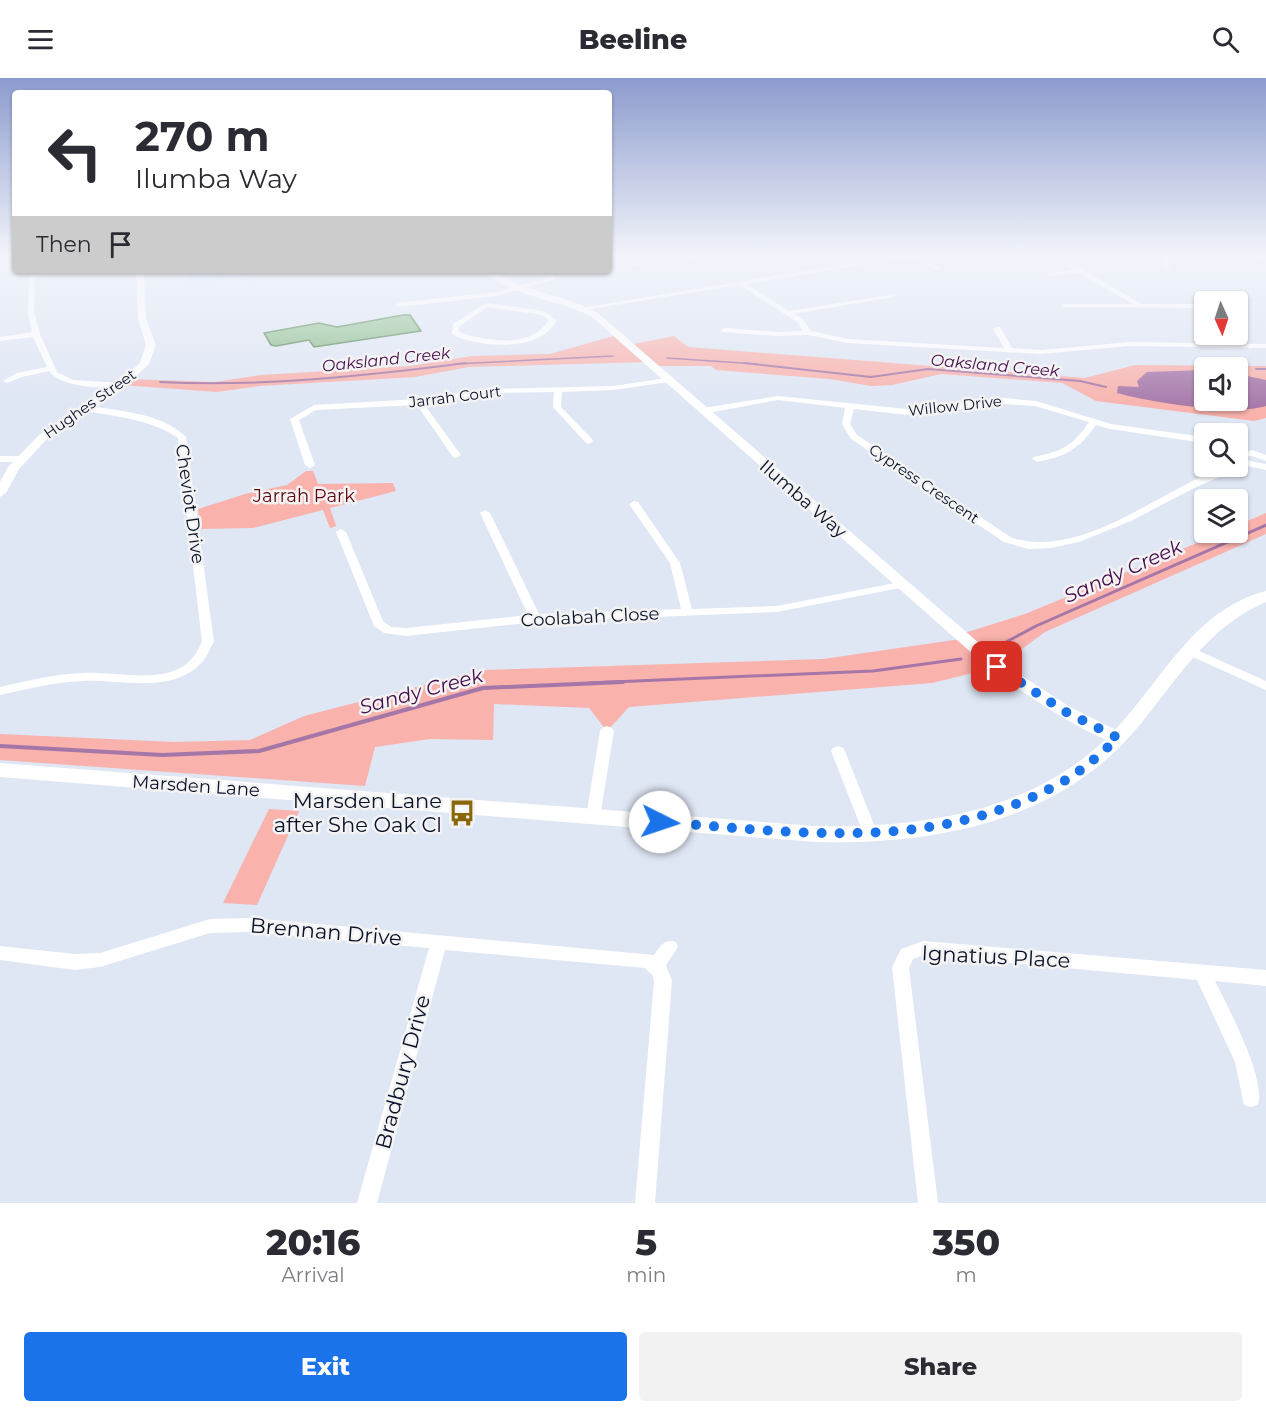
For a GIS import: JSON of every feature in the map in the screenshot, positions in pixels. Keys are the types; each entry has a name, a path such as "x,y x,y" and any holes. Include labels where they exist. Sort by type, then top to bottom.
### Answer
{"main road":[{"name":"Marsden Lane","path":"0,770 816,834 871,835 967,820 1010,807 1054,787 1084,768 1118,738 1190,651 1224,617 1266,596"},
{"name":"Marsden Lane","path":"0,780 27,780 49,775"}],"street":[{"path":"30,306 36,334 58,377 71,382 122,385"},
{"name":"Hughes Street","path":"0,493 20,459 43,437 122,385 144,364 150,351 150,342 142,319 142,306"},
{"path":"483,306 456,326 455,332 466,337 502,343 522,342 535,338 553,320 544,313 502,306"},
{"name":"Ilumba Way","path":"579,306 584,308 703,411 962,639 1023,686 1064,711 1118,738"},
{"path":"584,308 593,306"},
{"path":"779,306 800,321 808,333"},
{"path":"789,313 827,306"},
{"path":"997,329 1010,351"},
{"path":"725,330 778,334 808,333 848,341 1010,351 1054,352 1114,345 1266,345"},
{"path":"0,339 36,334"},
{"path":"7,381 20,375 52,368"},
{"name":"Jarrah Court","path":"310,465 294,419 314,408 419,402 488,391 613,388 667,380"},
{"path":"558,390 557,407 589,441"},
{"name":"Willow Drive","path":"703,411 778,399 907,412 993,401 1015,401 1049,408 1093,423 1194,438"},
{"path":"419,402 456,455"},
{"name":"Cypress Crescent","path":"850,406 846,424 854,437 1024,550 1106,529 1151,509 1210,477"},
{"name":"Cheviot Drive","path":"0,691 83,677 154,679 197,672 208,642 182,438 167,426 144,418 84,408"},
{"path":"1037,459 1060,454 1076,447 1093,423"},
{"path":"1248,455 1252,453 1266,460"},
{"path":"0,459 20,459"},
{"path":"634,504 675,563 687,612"},
{"path":"485,513 535,618"},
{"name":"Coolabah Close","path":"341,532 378,623 388,630 406,632 535,618 777,609 900,585"},
{"path":"1190,651 1266,686"},
{"path":"593,817 607,731"},
{"path":"838,752 871,835"},
{"name":"Brennan Drive","path":"0,953 75,962 100,960 186,932 232,925 636,958 656,964"},
{"name":"Bradbury Drive","path":"367,1203 439,942"},
{"path":"645,1203 663,981 656,964 670,947"},
{"name":"Ignatius Place","path":"928,1203 900,968 907,954 923,948 1266,978"},
{"path":"1202,972 1244,1061 1251,1098"}],"green space":[{"path":"617,335 629,345 674,336 688,347 1085,378 1135,365 1194,365 1194,411 1248,411 1248,366 1266,366 1266,418 1254,421 1096,401 1062,383 941,374 892,385 871,386 830,379 716,370 711,366 652,366 647,362 469,367 415,377 260,386 217,392 122,385 129,379 215,382 261,375 410,366 472,356 550,354"},
{"name":"Jarrah Park","path":"306,471 313,471 318,484 393,483 396,491 330,508 336,526 330,528 323,510 253,528 200,529 198,509 245,494 287,485"},
{"path":"1266,513 1266,534 1248,542 1248,521"},
{"path":"1197,543 1246,543 1045,632 997,667 932,683 629,707 607,731 589,708 494,704 493,740 430,739 375,747 365,786 0,760 0,734 174,742 250,740 304,716 483,670 823,659 961,639 958,635 1025,614"},
{"path":"269,809 299,811 257,905 223,903"}],"shaded area":[{"path":"1194,370 1194,407 1117,393 1118,386 1139,387 1137,381 1147,372"},
{"path":"1248,376 1266,380 1266,406 1248,409"}],"building":[{"path":"410,315 421,331 314,347 309,340 271,345 264,333 319,323 337,327"}],"waterway":[{"name":"Oaksland Creek","path":"459,364 613,356"},
{"name":"Oaksland Creek","path":"667,358 747,363"},
{"name":"Oaksland Creek","path":"459,364 466,363"},
{"name":"Oaksland Creek","path":"747,363 757,364"},
{"name":"Oaksland Creek","path":"747,363 871,377 928,369 1080,381 1106,387"},
{"name":"Oaksland Creek","path":"455,364 459,364"},
{"name":"Oaksland Creek","path":"160,382 275,382 459,364"},
{"name":"Oaksland Creek","path":"1256,369 1266,369"},
{"name":"Sandy Creek","path":"995,648 1036,626 1266,525"},
{"name":"Sandy Creek","path":"589,683 873,671 961,659"},
{"name":"Sandy Creek","path":"0,746 162,755 259,751 483,688 623,682"}],"place":[{"name":"Marsden Lane after She Oak Cl","path":"462,813"}],"route":[{"path":"660,822 838,835 871,835 915,830 967,820 1010,807 1054,787 1084,768 1118,738 1064,711 997,667"}]}
